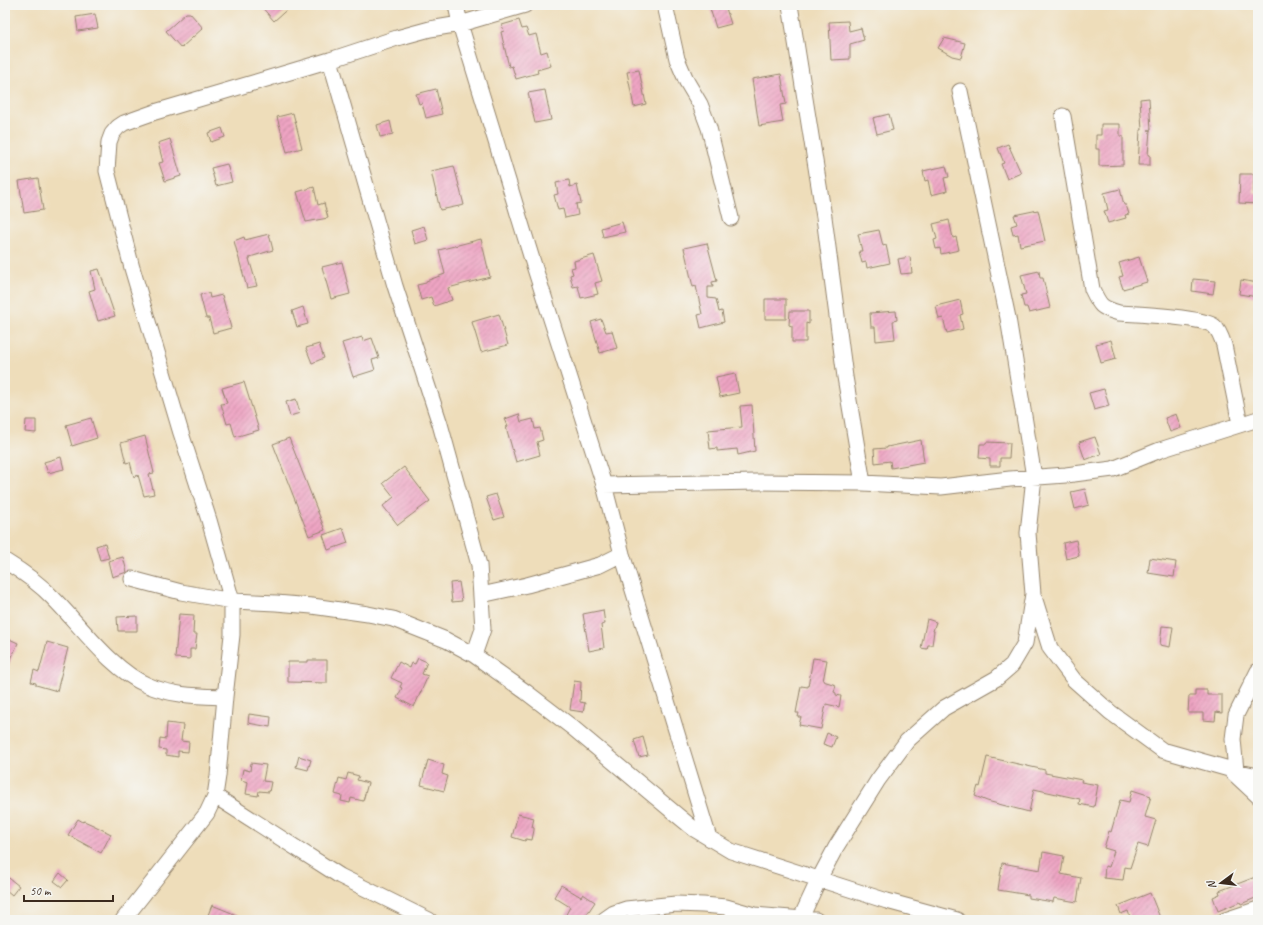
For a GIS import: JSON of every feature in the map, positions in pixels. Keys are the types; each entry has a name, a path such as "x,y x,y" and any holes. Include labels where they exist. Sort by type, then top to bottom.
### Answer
{"street":[{"path":"456,5 460,24 531,256 604,486 622,554 709,838"},
{"path":"123,920 207,813 215,796 232,635 232,601 209,520 181,433 132,268 107,171 109,142 112,134 124,123 155,112 330,60 397,38 430,29 460,24 525,5"},
{"path":"665,5 677,59 700,104 709,128 731,218"},
{"path":"790,5 823,210 845,377 863,483"},
{"path":"330,60 395,286 440,424 479,565 483,629 474,655"},
{"path":"960,91 1008,318 1034,477 1028,533 1033,594 1050,648 1074,680 1110,712 1162,750 1258,776"},
{"path":"1063,116 1092,289 1098,303 1107,309 1119,313 1200,321 1214,326 1220,334 1224,345 1240,424"},
{"path":"604,486 757,482 863,483 941,487 1066,475 1113,469 1160,450 1258,419"},
{"path":"481,595 526,585 600,565 622,554"},
{"path":"5,561 25,573 39,585 109,657 128,673 146,685 168,692 187,695 225,697"},
{"path":"132,579 181,592 232,601 312,606 368,614 393,619 446,640 474,655 526,692 573,728 694,829 731,852 887,901 957,920"},
{"path":"800,920 836,847 878,780 907,741 944,708 997,678 1012,665 1025,643 1033,594"},
{"path":"1258,671 1236,715 1233,739 1232,770 1258,796"},
{"path":"215,796 340,876 429,920"},
{"path":"604,920 614,912 626,909 676,904 703,905 726,908 754,915 800,920 816,920"},
{"path":"1226,920 1258,909"}],"building":[{"path":"260,5 292,5 274,21"},
{"path":"709,5 725,5 731,24 716,28"},
{"path":"186,13 190,13 203,28 181,48 166,31"},
{"path":"95,14 98,28 78,31 76,17"},
{"path":"519,20 522,29 526,28 529,36 536,34 541,53 547,51 551,66 537,70 538,73 516,79 512,66 509,67 501,32 504,31 502,25"},
{"path":"848,21 849,31 861,28 864,40 850,44 850,59 831,60 829,22"},
{"path":"944,38 965,43 961,58 952,56 938,48"},
{"path":"639,70 646,104 634,107 627,72"},
{"path":"781,74 786,104 780,105 783,122 759,126 752,79"},
{"path":"436,89 442,114 426,118 422,103 419,104 416,94"},
{"path":"545,90 551,120 535,123 528,93"},
{"path":"1149,98 1150,130 1148,155 1150,155 1150,165 1138,165 1140,130 1142,130 1140,99"},
{"path":"293,113 302,148 287,152 277,117"},
{"path":"889,114 893,130 877,134 873,118"},
{"path":"390,121 393,134 380,137 377,125"},
{"path":"1101,124 1120,124 1120,136 1123,136 1123,165 1099,166 1099,149 1096,149 1096,135 1101,135"},
{"path":"222,128 225,137 211,142 208,133"},
{"path":"170,139 181,176 165,181 159,163 163,162 158,143"},
{"path":"1008,144 1021,173 1007,179 1001,164 1004,163 998,148"},
{"path":"227,164 232,182 216,186 211,168"},
{"path":"454,166 464,205 440,210 431,171"},
{"path":"946,166 949,177 944,178 947,191 931,195 928,180 925,181 923,171"},
{"path":"1240,174 1254,174 1254,193 1258,194 1258,204 1239,203"},
{"path":"38,178 43,210 24,213 19,181"},
{"path":"569,180 570,187 577,185 581,203 576,204 578,215 565,218 563,209 558,210 554,195 558,194 556,183"},
{"path":"314,187 318,205 324,203 328,218 306,222 297,192"},
{"path":"1120,189 1124,205 1126,205 1129,214 1125,215 1126,218 1108,223 1104,211 1108,210 1104,193"},
{"path":"1038,210 1045,241 1020,246 1018,234 1013,235 1011,226 1017,224 1014,215"},
{"path":"949,220 953,238 956,237 959,250 941,254 940,248 936,249 934,240 937,239 933,224"},
{"path":"622,222 625,232 603,237 601,228"},
{"path":"424,226 428,240 415,244 411,230"},
{"path":"879,230 883,246 886,245 890,263 867,268 866,262 862,263 859,251 862,251 858,234"},
{"path":"269,234 273,250 250,257 249,259 257,286 247,288 234,241 244,237 245,240"},
{"path":"481,239 490,277 448,288 452,300 434,306 431,297 421,300 417,285 426,283 426,281 445,274 439,250"},
{"path":"707,243 717,281 712,282 713,287 708,287 708,298 716,299 719,312 722,311 724,322 701,328 698,315 702,314 696,286 693,287 684,248"},
{"path":"594,255 602,281 595,283 598,294 581,298 578,286 573,287 570,275 573,274 571,268 575,267 574,261"},
{"path":"910,257 912,273 901,274 898,259"},
{"path":"1139,257 1147,282 1123,289 1119,277 1123,276 1119,263"},
{"path":"342,262 350,294 331,299 322,267"},
{"path":"99,269 115,316 98,321 89,291 95,289 91,271"},
{"path":"1039,271 1040,278 1043,278 1050,308 1029,313 1027,307 1024,307 1021,295 1026,294 1021,275"},
{"path":"1193,279 1215,281 1213,294 1192,291"},
{"path":"1241,280 1258,283 1258,297 1239,294"},
{"path":"209,293 210,298 222,295 231,328 213,333 209,318 206,318 200,295"},
{"path":"765,299 786,299 786,319 765,319"},
{"path":"960,300 963,314 960,315 963,329 947,333 943,318 939,319 936,306"},
{"path":"303,307 308,324 297,327 292,311"},
{"path":"790,311 809,311 809,324 806,323 806,342 792,342 792,326 789,325"},
{"path":"896,311 897,320 893,321 895,339 876,341 875,327 871,327 870,313"},
{"path":"499,314 508,345 481,352 472,322"},
{"path":"601,319 606,332 612,331 617,348 600,353 591,322"},
{"path":"362,337 363,341 372,338 379,358 372,360 375,370 353,377 342,343"},
{"path":"1111,340 1116,359 1101,363 1096,344"},
{"path":"319,344 324,358 312,363 306,348"},
{"path":"735,373 739,393 720,397 716,377"},
{"path":"244,382 259,430 235,437 231,423 227,424 221,404 227,403 222,388"},
{"path":"1104,389 1109,406 1094,410 1089,393"},
{"path":"296,399 300,413 290,416 286,402"},
{"path":"752,405 755,451 738,455 737,449 717,451 717,448 710,449 708,430 742,427 740,406"},
{"path":"519,414 521,422 533,419 535,429 540,428 543,440 537,442 540,455 516,462 505,419"},
{"path":"1176,414 1181,428 1170,432 1165,418"},
{"path":"91,418 97,438 72,446 66,425"},
{"path":"26,420 36,420 36,433 25,432"},
{"path":"145,436 154,473 149,474 154,494 144,496 138,475 134,477 130,462 126,463 121,443"},
{"path":"1095,437 1101,454 1085,460 1079,442"},
{"path":"289,438 325,530 309,536 273,444"},
{"path":"921,440 924,462 891,468 890,461 875,463 874,449 887,448"},
{"path":"986,442 1010,443 1009,458 1000,458 1000,466 990,466 990,459 979,458 980,444 986,444"},
{"path":"61,457 64,469 48,473 44,462"},
{"path":"404,467 430,501 398,525 383,506 394,497 383,483"},
{"path":"1085,489 1089,505 1075,509 1071,492"},
{"path":"496,494 504,517 494,520 486,497"},
{"path":"343,528 348,543 328,550 323,535"},
{"path":"1076,540 1079,556 1066,559 1063,543"},
{"path":"105,543 109,558 100,560 96,546"},
{"path":"123,557 127,572 112,577 108,561"},
{"path":"1150,558 1176,562 1174,577 1148,573"},
{"path":"459,582 462,601 452,602 450,583"},
{"path":"603,610 605,624 601,625 604,648 589,651 583,614"},
{"path":"179,614 194,615 193,634 197,634 195,649 190,649 190,659 175,658"},
{"path":"137,616 137,631 118,631 117,617"},
{"path":"927,619 936,622 933,631 932,645 928,645 927,649 921,648"},
{"path":"1162,626 1173,627 1170,647 1160,645"},
{"path":"5,637 18,643 5,673"},
{"path":"47,642 68,648 57,691 31,682 34,670 39,672"},
{"path":"418,658 427,662 422,674 428,676 414,707 397,698 402,688 400,687 402,683 391,678 399,662 410,668 412,663 415,664"},
{"path":"813,658 827,660 823,681 836,685 834,692 836,695 841,696 839,707 826,704 821,729 799,725 801,717 798,717 799,713 796,713 801,686 808,687"},
{"path":"308,660 327,660 327,683 288,682 288,662 308,662"},
{"path":"574,681 581,682 580,702 585,703 583,712 570,710"},
{"path":"1195,690 1207,690 1207,695 1222,695 1222,713 1216,712 1215,721 1203,720 1203,713 1188,713 1189,696 1195,696"},
{"path":"249,714 271,717 270,727 248,723"},
{"path":"167,723 183,725 181,741 189,742 188,752 178,751 178,757 166,755 166,750 159,749 160,738 166,739"},
{"path":"827,733 836,737 832,747 823,744"},
{"path":"643,737 648,755 639,757 634,740"},
{"path":"299,756 311,760 308,770 296,767"},
{"path":"987,757 1045,770 1045,773 1082,780 1081,782 1098,785 1094,807 1079,804 1080,799 1034,789 1029,812 987,801 975,796 978,786 980,787"},
{"path":"428,760 444,765 442,774 448,776 444,791 421,785"},
{"path":"251,763 266,765 263,781 271,782 269,792 259,791 258,796 246,794 248,782 241,780 243,769 250,771"},
{"path":"348,773 359,776 357,780 368,783 363,801 351,798 350,803 341,801 342,796 335,794 339,778 346,780"},
{"path":"1132,790 1151,796 1145,817 1156,820 1148,847 1138,844 1130,868 1125,867 1123,880 1104,878 1105,866 1109,867 1114,851 1104,848 1109,831 1111,832 1120,800 1129,802"},
{"path":"518,814 534,818 532,840 526,839 525,841 512,837"},
{"path":"78,819 111,834 101,853 68,835"},
{"path":"1043,852 1064,856 1061,874 1081,878 1077,902 1054,898 1053,902 1029,898 1029,895 998,890 1002,863 1040,870"},
{"path":"60,873 68,880 62,887 54,881"},
{"path":"5,875 19,886 12,895 5,889"},
{"path":"1258,876 1258,897 1241,904 1240,902 1218,911 1213,897 1220,894 1219,891"},
{"path":"561,885 581,897 583,894 595,902 583,920 563,920 570,907 554,897"},
{"path":"1150,893 1161,920 1131,920 1128,911 1121,914 1118,906"},
{"path":"212,905 249,920 206,920"}]}
